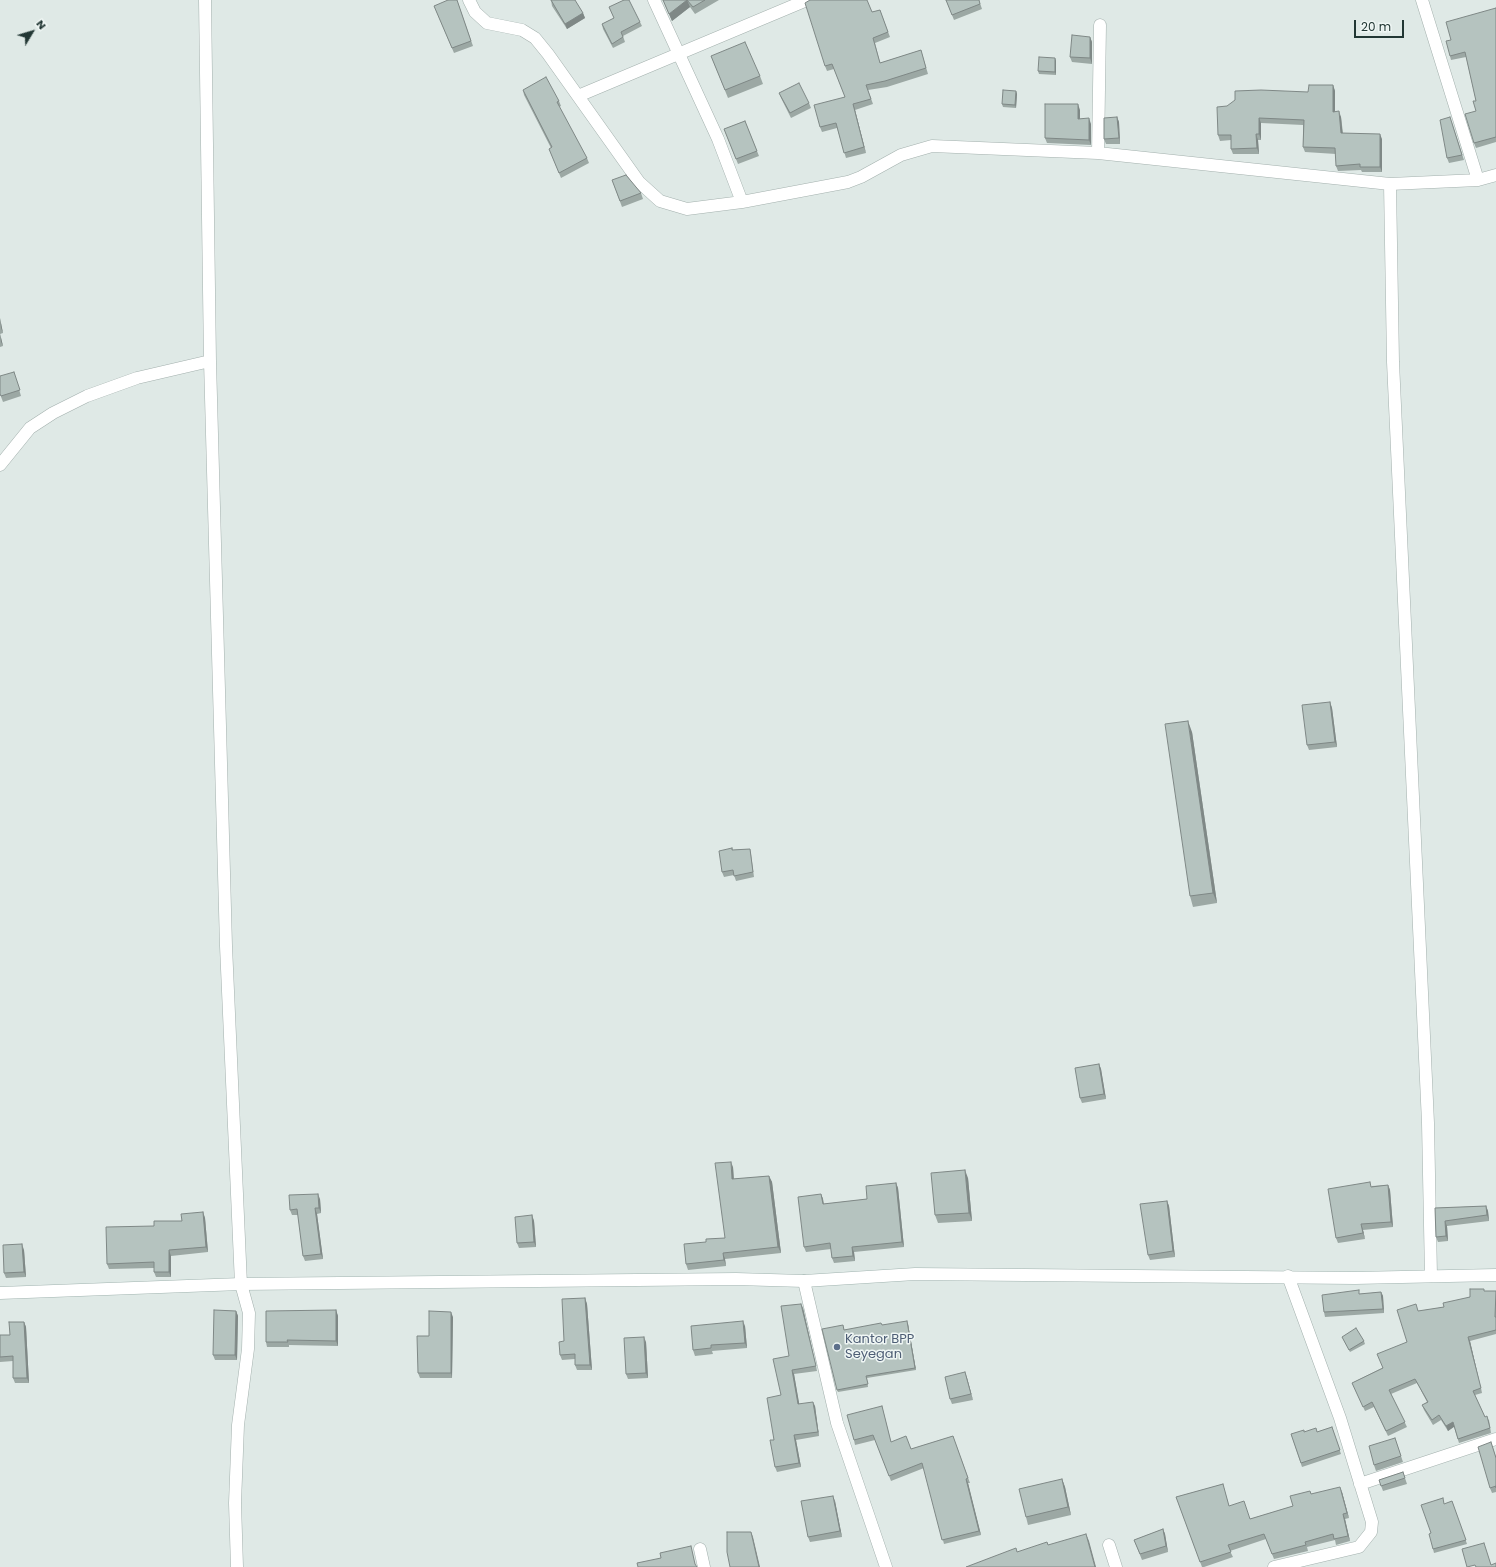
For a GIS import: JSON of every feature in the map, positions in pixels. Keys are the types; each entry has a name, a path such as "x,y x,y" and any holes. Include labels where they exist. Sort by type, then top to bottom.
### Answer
{"street":[{"path":"205,0 210,361 226,946 242,1284 249,1313 248,1349 238,1425 235,1503 237,1567"},
{"path":"469,0 475,12 487,23 522,30 535,38 639,182 660,201 687,210 742,202 848,182 861,177 901,155 932,146 1098,153 1390,184 1478,180 1496,175"},
{"path":"654,0 718,139 742,202"},
{"path":"578,96 807,0"},
{"path":"1422,0 1478,180"},
{"path":"1098,153 1100,25"},
{"path":"1390,184 1393,362 1428,1123 1431,1276"},
{"path":"1,458 35,424 87,396 137,378 210,361"},
{"path":"0,1293 242,1284 728,1279 804,1281 916,1274 1288,1276 1355,1278 1496,1274"},
{"path":"1279,1566 1359,1547 1371,1532 1372,1522 1340,1418 1288,1276"},
{"path":"804,1281 837,1423 886,1567"},
{"path":"1360,1484 1496,1439"},
{"path":"1109,1546 1116,1567"},
{"path":"700,1549 704,1567"}],"building":[{"path":"448,0 457,0 471,41 452,48 434,6"},
{"path":"551,0 575,0 583,13 565,24"},
{"path":"624,0 629,0 640,22 621,32 623,37 612,44 602,24 614,18 609,7"},
{"path":"663,0 687,0 669,14"},
{"path":"687,0 705,0 693,7"},
{"path":"810,0 867,0 872,12 880,10 888,32 873,38 880,63 921,50 926,68 885,81 866,85 871,99 853,104 864,147 844,153 836,123 820,127 814,105 845,97 832,64 825,66 805,3"},
{"path":"946,0 979,0 980,4 952,15"},
{"path":"1496,8 1496,137 1474,143 1465,114 1476,111 1473,101 1476,101 1465,52 1450,56 1446,41 1451,40 1446,22"},
{"path":"1072,35 1090,37 1090,58 1070,57"},
{"path":"745,42 760,76 725,90 711,56"},
{"path":"1039,57 1055,58 1055,72 1038,71"},
{"path":"546,77 559,101 557,102 587,158 559,173 549,149 552,147 523,90"},
{"path":"799,83 809,103 790,113 779,93"},
{"path":"1309,85 1333,85 1333,112 1339,111 1341,133 1380,134 1380,167 1360,167 1360,164 1336,166 1335,148 1303,147 1304,120 1259,118 1259,134 1256,134 1257,148 1231,149 1231,135 1218,135 1217,107 1227,106 1235,100 1235,91 1261,90 1308,92"},
{"path":"1003,90 1016,91 1015,105 1002,104"},
{"path":"1045,104 1078,104 1078,119 1089,118 1089,140 1045,138"},
{"path":"1117,117 1119,138 1104,139 1104,118"},
{"path":"1450,117 1462,155 1447,158 1440,120"},
{"path":"745,121 757,151 736,159 724,129"},
{"path":"626,175 641,193 620,201 612,180"},
{"path":"14,372 20,390 1,396 0,376"},
{"path":"1330,702 1335,742 1307,745 1302,705"},
{"path":"1188,721 1213,893 1190,896 1165,724"},
{"path":"732,848 732,850 750,849 753,872 734,876 733,870 722,872 719,851"},
{"path":"1099,1064 1104,1094 1080,1098 1075,1068"},
{"path":"731,1162 732,1179 769,1176 778,1247 723,1253 724,1260 686,1264 684,1244 706,1242 706,1239 725,1238 715,1163"},
{"path":"965,1170 969,1213 935,1215 931,1173"},
{"path":"1370,1182 1371,1187 1388,1185 1391,1222 1361,1224 1363,1233 1336,1238 1328,1189"},
{"path":"896,1183 902,1242 852,1247 853,1256 832,1258 830,1243 804,1247 798,1197 821,1194 823,1204 867,1199 866,1186"},
{"path":"318,1194 319,1208 315,1208 321,1254 303,1256 297,1209 290,1210 289,1195"},
{"path":"1167,1201 1173,1251 1148,1255 1140,1204"},
{"path":"1486,1206 1487,1215 1445,1221 1446,1236 1436,1237 1435,1208"},
{"path":"203,1212 206,1247 169,1250 169,1272 154,1272 154,1262 107,1264 106,1227 154,1226 154,1221 182,1221 181,1214"},
{"path":"532,1215 534,1242 517,1243 515,1217"},
{"path":"22,1244 24,1272 4,1273 3,1245"},
{"path":"1470,1289 1496,1291 1496,1330 1468,1337 1481,1388 1473,1391 1485,1417 1487,1416 1490,1428 1458,1439 1453,1422 1446,1426 1439,1415 1432,1420 1422,1405 1428,1402 1415,1379 1389,1390 1405,1422 1386,1431 1372,1402 1363,1407 1352,1383 1383,1368 1377,1354 1407,1342 1397,1310 1416,1304 1418,1311 1444,1307 1443,1303 1470,1297"},
{"path":"1359,1290 1359,1294 1381,1292 1383,1309 1324,1312 1322,1295"},
{"path":"585,1298 590,1365 575,1365 575,1354 560,1355 559,1342 564,1341 562,1299"},
{"path":"801,1304 816,1366 792,1370 798,1404 813,1402 818,1432 794,1435 799,1463 775,1467 770,1440 774,1440 767,1398 781,1395 773,1359 789,1356 781,1306"},
{"path":"214,1310 236,1311 235,1355 213,1355"},
{"path":"336,1310 336,1341 287,1340 288,1342 266,1342 266,1311"},
{"path":"429,1311 451,1312 451,1373 418,1373 417,1336 429,1336"},
{"path":"743,1321 745,1343 711,1345 711,1348 693,1350 691,1326"},
{"path":"907,1321 915,1368 866,1376 868,1384 837,1390 822,1329 843,1325 844,1330 881,1323 882,1325"},
{"path":"9,1322 24,1322 27,1378 13,1378 13,1356 0,1357 0,1335 10,1335"},
{"path":"1356,1328 1364,1341 1349,1350 1342,1337"},
{"path":"644,1337 646,1373 626,1374 624,1338"},
{"path":"965,1372 971,1394 950,1399 945,1377"},
{"path":"882,1406 891,1442 906,1436 911,1449 953,1436 968,1478 966,1479 979,1531 942,1540 922,1463 889,1476 873,1435 854,1440 847,1415"},
{"path":"1332,1427 1340,1450 1301,1463 1291,1434 1316,1428 1317,1432"},
{"path":"1395,1438 1401,1456 1374,1465 1369,1446"},
{"path":"1491,1442 1496,1458 1496,1486 1490,1488 1478,1447"},
{"path":"1403,1472 1405,1478 1381,1486 1379,1480"},
{"path":"1062,1479 1068,1507 1026,1517 1019,1489"},
{"path":"1223,1484 1229,1506 1244,1501 1250,1519 1293,1506 1290,1496 1310,1491 1311,1494 1340,1487 1347,1513 1343,1514 1348,1536 1334,1539 1333,1534 1305,1542 1306,1545 1272,1554 1264,1534 1228,1545 1231,1552 1200,1562 1176,1497"},
{"path":"833,1496 840,1531 808,1537 801,1501"},
{"path":"1443,1498 1444,1504 1452,1501 1466,1540 1433,1549 1429,1534 1431,1533 1421,1505"},
{"path":"1163,1529 1166,1546 1140,1554 1134,1540"},
{"path":"727,1532 751,1532 759,1567 730,1567 727,1552"},
{"path":"1086,1534 1095,1567 966,1567 1016,1548 1017,1552 1047,1542 1048,1545"},
{"path":"1484,1543 1491,1565 1496,1563 1496,1567 1476,1567 1475,1565 1467,1567 1462,1549"},
{"path":"691,1546 697,1567 638,1567 637,1563 661,1558 660,1553"}],"place":[{"name":"Kantor BPP Seyegan","path":"837,1347"}]}
